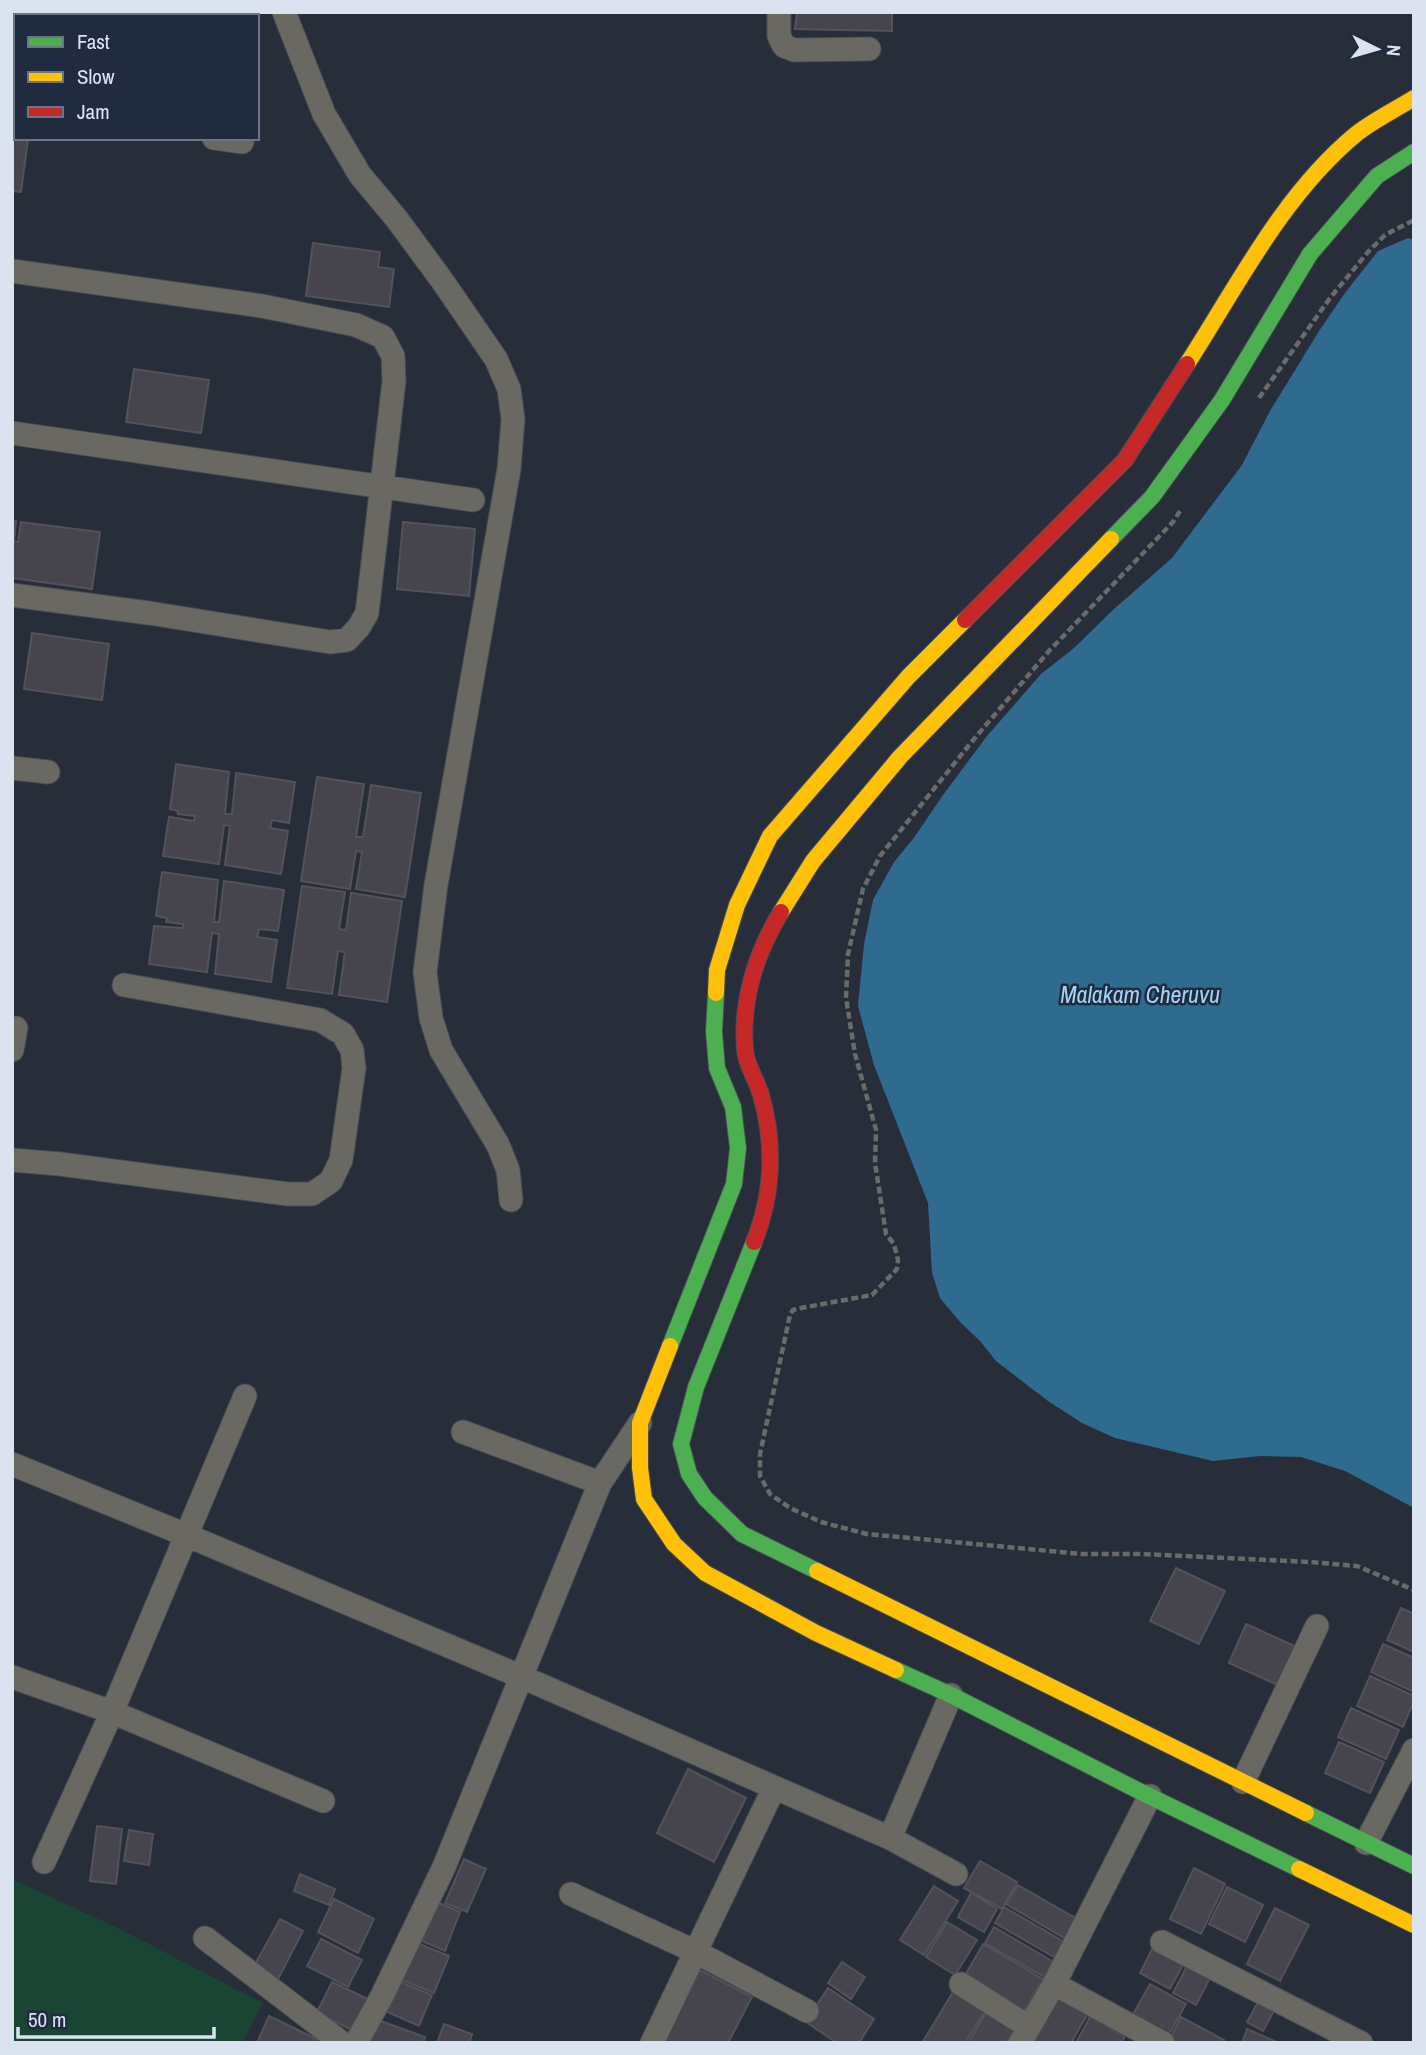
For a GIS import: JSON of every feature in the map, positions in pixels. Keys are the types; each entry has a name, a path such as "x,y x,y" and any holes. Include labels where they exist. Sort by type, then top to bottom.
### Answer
{"street":[{"path":"284,12 324,114 354,165 449,290 496,359 509,389 513,419 509,469 436,885 425,972 431,1017 441,1050 498,1145 508,1170 511,1200"},
{"path":"779,12 779,36 784,46 794,50 869,49"},
{"path":"1414,98 1309,179 1272,230 1125,460 908,677 770,836 737,905 717,970 714,1032 717,1068 733,1107 738,1148 752,1185 761,1223 696,1387 681,1444 689,1474 705,1498 742,1534 1414,1866"},
{"path":"228,140 242,142"},
{"path":"356,2043 382,1996 444,1867 600,1483 640,1423 771,1142 761,1094 745,1052 746,1002 759,952 778,917 813,860 900,757 1152,497 1222,400 1310,254 1374,170 1414,152"},
{"path":"12,271 262,306 356,325 383,337 393,356 394,381 367,613 347,640 330,642 149,613 12,595"},
{"path":"12,433 473,500"},
{"path":"12,768 48,772"},
{"path":"12,1160 288,1194 312,1194 331,1181 341,1160 354,1068 352,1050 343,1034 320,1020 124,985"},
{"path":"716,996 746,1002"},
{"path":"44,1862 112,1712 245,1396"},
{"path":"640,1423 639,1468 644,1499 674,1544 705,1573 816,1633 951,1695 1414,1925"},
{"path":"463,1432 600,1483"},
{"path":"12,1464 522,1677 890,1838 956,1874"},
{"path":"1243,1782 1317,1626"},
{"path":"12,1677 112,1712 323,1801"},
{"path":"890,1838 951,1695"},
{"path":"1366,1843 1414,1750"},
{"path":"652,2043 774,1788"},
{"path":"961,1984 1024,2035 1054,1984 1150,1796"},
{"path":"571,1894 696,1952 807,2011"},
{"path":"205,1938 342,2043"},
{"path":"1162,1942 1361,2043"},
{"path":"1054,1984 1163,2043"}],"path":[{"path":"1252,408 1330,298 1368,252 1385,235 1414,220"},
{"path":"1181,511 1049,650 974,739 880,856 863,889 848,954 846,998 855,1054 876,1130 876,1163 886,1234 894,1244 897,1269 872,1295 793,1310 760,1454 760,1476 770,1494 790,1508 821,1522 866,1534 1082,1553 1357,1566 1414,1590"}],"green space":[{"path":"12,1879 118,1928 263,2003 242,2043 12,2043"}],"water":[{"name":"Malakam Cheruvu","path":"1408,238 1414,240 1414,1508 1345,1471 1301,1457 1260,1456 1213,1461 1115,1438 1082,1423 1048,1401 996,1361 940,1298 932,1273 928,1203 874,1065 858,1006 864,944 873,900 894,862 987,736 1041,674 1074,648 1172,558 1242,465 1270,411 1345,293 1378,251"}],"building":[{"path":"797,12 892,12 892,31 795,29"},
{"path":"12,137 14,140 28,140 21,192 12,191"},
{"path":"313,243 380,252 378,267 394,269 389,307 306,296"},
{"path":"134,369 209,380 201,433 126,422"},
{"path":"12,521 16,521 14,542 18,542 21,522 100,532 92,589 12,578"},
{"path":"403,522 475,529 469,596 397,589"},
{"path":"32,633 109,644 102,700 24,689"},
{"path":"176,764 229,772 225,814 232,814 236,773 295,782 289,823 272,820 270,828 288,831 281,874 225,865 230,826 224,825 219,864 163,856 169,817 194,821 195,816 178,814 178,811 170,809"},
{"path":"317,777 364,784 356,837 363,837 371,785 421,793 405,897 356,889 362,852 356,851 350,889 301,881"},
{"path":"162,872 218,880 214,922 219,922 224,881 284,890 278,931 259,929 257,937 277,940 271,982 215,974 219,934 212,933 207,972 149,964 154,926 183,928 183,924 166,922 167,918 156,916"},
{"path":"302,886 345,892 339,929 346,930 351,893 402,901 387,1002 339,995 345,952 338,951 332,994 287,988"},
{"path":"1176,1568 1225,1591 1199,1644 1150,1621"},
{"path":"1401,1608 1414,1614 1414,1652 1387,1640"},
{"path":"1246,1624 1299,1648 1282,1687 1229,1663"},
{"path":"1383,1644 1414,1658 1414,1692 1371,1672"},
{"path":"1370,1676 1414,1696 1403,1727 1357,1706"},
{"path":"1351,1708 1399,1730 1386,1759 1338,1737"},
{"path":"1339,1742 1384,1762 1370,1793 1325,1773"},
{"path":"688,1769 746,1798 714,1862 657,1833"},
{"path":"97,1826 122,1829 116,1884 90,1881"},
{"path":"129,1830 153,1834 149,1865 124,1861"},
{"path":"464,1859 486,1869 467,1912 445,1903"},
{"path":"980,1861 1017,1882 1002,1909 964,1888"},
{"path":"1194,1868 1225,1884 1201,1934 1170,1919"},
{"path":"300,1874 335,1889 329,1905 294,1891"},
{"path":"1018,1885 1077,1919 1066,1939 1006,1904"},
{"path":"934,1886 958,1901 924,1955 900,1940"},
{"path":"1227,1887 1263,1905 1245,1942 1209,1924"},
{"path":"971,1893 997,1909 984,1932 958,1917"},
{"path":"334,1899 374,1919 358,1953 318,1932"},
{"path":"437,1902 460,1912 445,1951 422,1941"},
{"path":"1004,1907 1068,1944 1059,1960 995,1923"},
{"path":"1275,1908 1309,1925 1280,1981 1247,1964"},
{"path":"280,1919 303,1931 277,1981 253,1968"},
{"path":"947,1922 977,1940 955,1975 926,1957"},
{"path":"994,1927 1057,1964 1048,1979 985,1943"},
{"path":"321,1939 362,1960 348,1987 307,1966"},
{"path":"417,1943 449,1956 434,1993 402,1980"},
{"path":"983,1944 1043,1979 1023,2013 963,1979"},
{"path":"1153,1947 1184,1963 1170,1989 1140,1973"},
{"path":"842,1962 865,1977 851,1999 828,1983"},
{"path":"1188,1964 1211,1976 1196,2005 1173,1993"},
{"path":"700,1970 752,1997 728,2043 661,2043"},
{"path":"398,1981 432,1995 419,2026 385,2011"},
{"path":"332,1982 370,2000 355,2032 317,2012"},
{"path":"1150,1984 1186,2004 1167,2038 1131,2018"},
{"path":"956,1987 988,2006 965,2043 922,2043"},
{"path":"828,1988 874,2019 859,2043 837,2043 806,2022"},
{"path":"1052,1992 1088,2013 1071,2043 1029,2043"},
{"path":"1259,2000 1275,2009 1263,2031 1247,2022"},
{"path":"986,2013 1022,2035 1018,2043 968,2043"},
{"path":"269,2016 325,2043 257,2043"},
{"path":"1090,2017 1125,2036 1121,2043 1076,2043"},
{"path":"1181,2017 1224,2040 1223,2043 1168,2043"},
{"path":"378,2020 425,2037 423,2043 370,2043"},
{"path":"444,2024 472,2034 469,2043 437,2043"},
{"path":"1247,2029 1279,2043 1242,2043"}],"traffic: fast":[{"path":"1111,539 1152,497 1222,400 1310,254 1377,176 1414,152"},
{"path":"670,1346 734,1184 738,1148 733,1107 717,1068 714,1032 716,993"},
{"path":"754,1242 696,1387 681,1444 689,1474 705,1498 742,1534 817,1571"},
{"path":"896,1670 1299,1869"},
{"path":"1306,1813 1414,1866"}],"traffic: slow":[{"path":"1187,364 1263,243 1305,185 1355,135 1414,98"},
{"path":"781,912 813,861 900,757 1111,539"},
{"path":"716,993 717,970 737,905 770,836 908,677 965,620"},
{"path":"670,1346 640,1423 640,1468 644,1499 674,1544 705,1573 816,1633 896,1670"},
{"path":"817,1571 1306,1813"},
{"path":"1299,1869 1414,1925"}],"traffic: jam":[{"path":"965,620 1125,460 1187,364"},
{"path":"754,1242 765,1206 770,1151 761,1095 746,1056 745,1014 752,978 764,944 781,912"}]}
